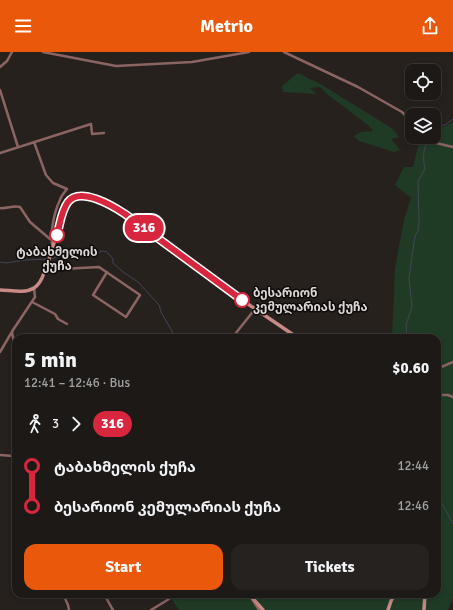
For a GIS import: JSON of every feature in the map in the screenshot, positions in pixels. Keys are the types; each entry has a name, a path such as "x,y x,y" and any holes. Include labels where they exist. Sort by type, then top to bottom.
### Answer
{"main road":[{"path":"0,290 22,291 34,288 42,279 48,265 67,203 70,200 79,197 96,198 105,201 116,208 255,309 292,334"},
{"path":"252,598 263,610"},
{"path":"388,610 393,598"},
{"path":"424,610 425,598"}],"street":[{"path":"0,67 7,61 12,52"},
{"path":"43,52 116,66 192,62 250,52"},
{"path":"284,52 358,87 405,115"},
{"path":"0,90 18,147"},
{"path":"0,153 91,124 92,134 104,133"},
{"path":"34,142 46,175 53,183 67,189 60,199 50,240"},
{"path":"440,144 453,147"},
{"path":"0,208 14,206 20,207 30,222 50,240 53,249"},
{"path":"48,265 62,269 99,267 107,272 140,295 126,317 93,295 107,272"},
{"path":"0,352 35,297 34,288"},
{"path":"32,302 54,314 58,319 67,324"},
{"path":"235,334 255,309"},
{"path":"12,334 13,330"},
{"path":"441,367 453,362"},
{"path":"441,394 453,397"},
{"path":"0,455 12,456"},
{"path":"65,598 69,610"},
{"path":"106,598 112,610"},
{"path":"151,610 168,598"},
{"path":"251,598 259,610"}],"green space":[{"path":"298,73 322,85 393,129 399,137 391,139 400,150 394,152 359,141 354,136 361,132 373,131 368,125 320,87 310,88 317,94 283,92 282,86"},
{"path":"453,122 453,598 448,610 179,610 171,598 441,598 441,334 392,334 395,268 404,220 411,198 395,185 404,167 413,167 419,144 441,144 441,127"}],"waterway":[{"path":"441,125 445,125 453,119"},
{"path":"407,334 406,325 412,307 409,278 415,236 418,231 419,223 418,181 425,169 424,150 426,144"},
{"path":"52,259 64,253 92,256 102,251 107,252 113,259 113,263 138,282 159,305 161,312 174,334"},
{"path":"0,262 7,263 24,260 48,259"},
{"path":"441,502 453,524"}],"bus line":[{"name":"316","path":"57,235 65,206 70,200 79,197 87,197 105,201 242,300"}],"place":[{"name":"ტაბახმელის ქუჩა","path":"57,235"},
{"name":"ბესარიონ კემულარიას ქუჩა","path":"242,300"}]}
